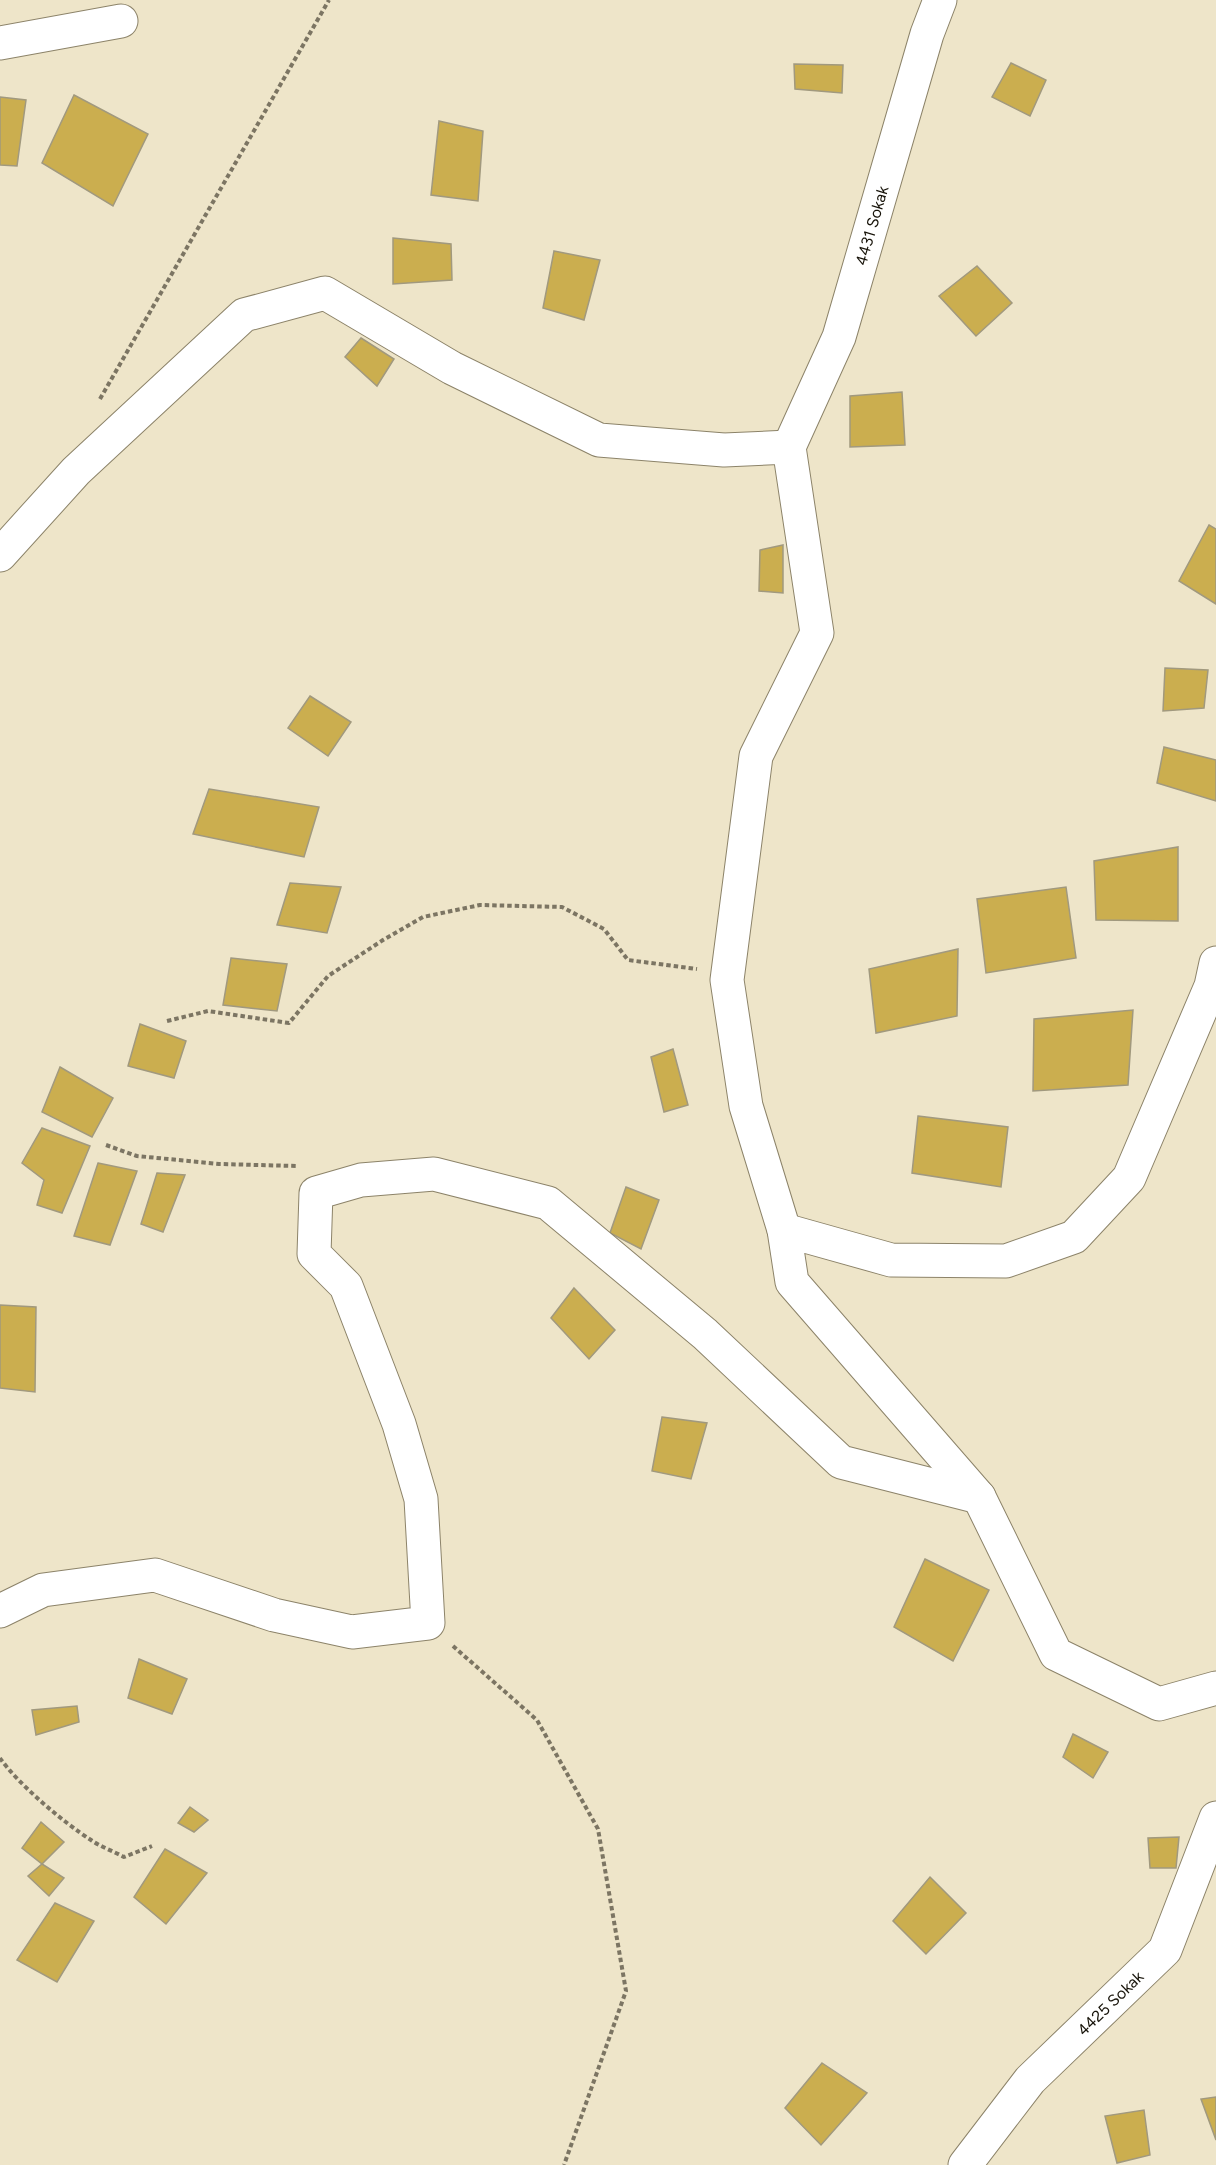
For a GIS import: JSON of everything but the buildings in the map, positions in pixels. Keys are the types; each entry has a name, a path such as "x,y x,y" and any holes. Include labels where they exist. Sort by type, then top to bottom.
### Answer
{"street":[{"name":"4431 Sokak","path":"789,447 838,337 927,34 940,0"},
{"path":"0,43 121,21"},
{"path":"0,555 76,471 244,315 325,292 452,368 599,440 724,450 789,447 817,633 756,756 727,980 746,1107 784,1230 792,1282 979,1497 1056,1654 1159,1704 1216,1688"},
{"path":"784,1230 891,1260 1006,1261 1074,1237 1129,1178 1210,986 1216,963"},
{"path":"0,1611 43,1590 155,1575 274,1615 352,1632 428,1623 421,1499 399,1424 346,1286 314,1254 316,1193 362,1180 434,1174 548,1203 705,1334 841,1462 979,1497"},
{"name":"4425 Sokak","path":"965,2165 1029,2080 1164,1950 1216,1818"}],"path":[{"path":"97,405 329,0"},
{"path":"167,1021 208,1011 289,1023 328,976 383,940 423,917 480,905 562,907 604,929 628,960 728,974"},
{"path":"106,1145 137,1156 219,1164 296,1165 316,1193"},
{"path":"428,1623 537,1720 598,1829 626,1991 564,2165"},
{"path":"0,1758 38,1798 90,1840 124,1857 152,1846"}]}
